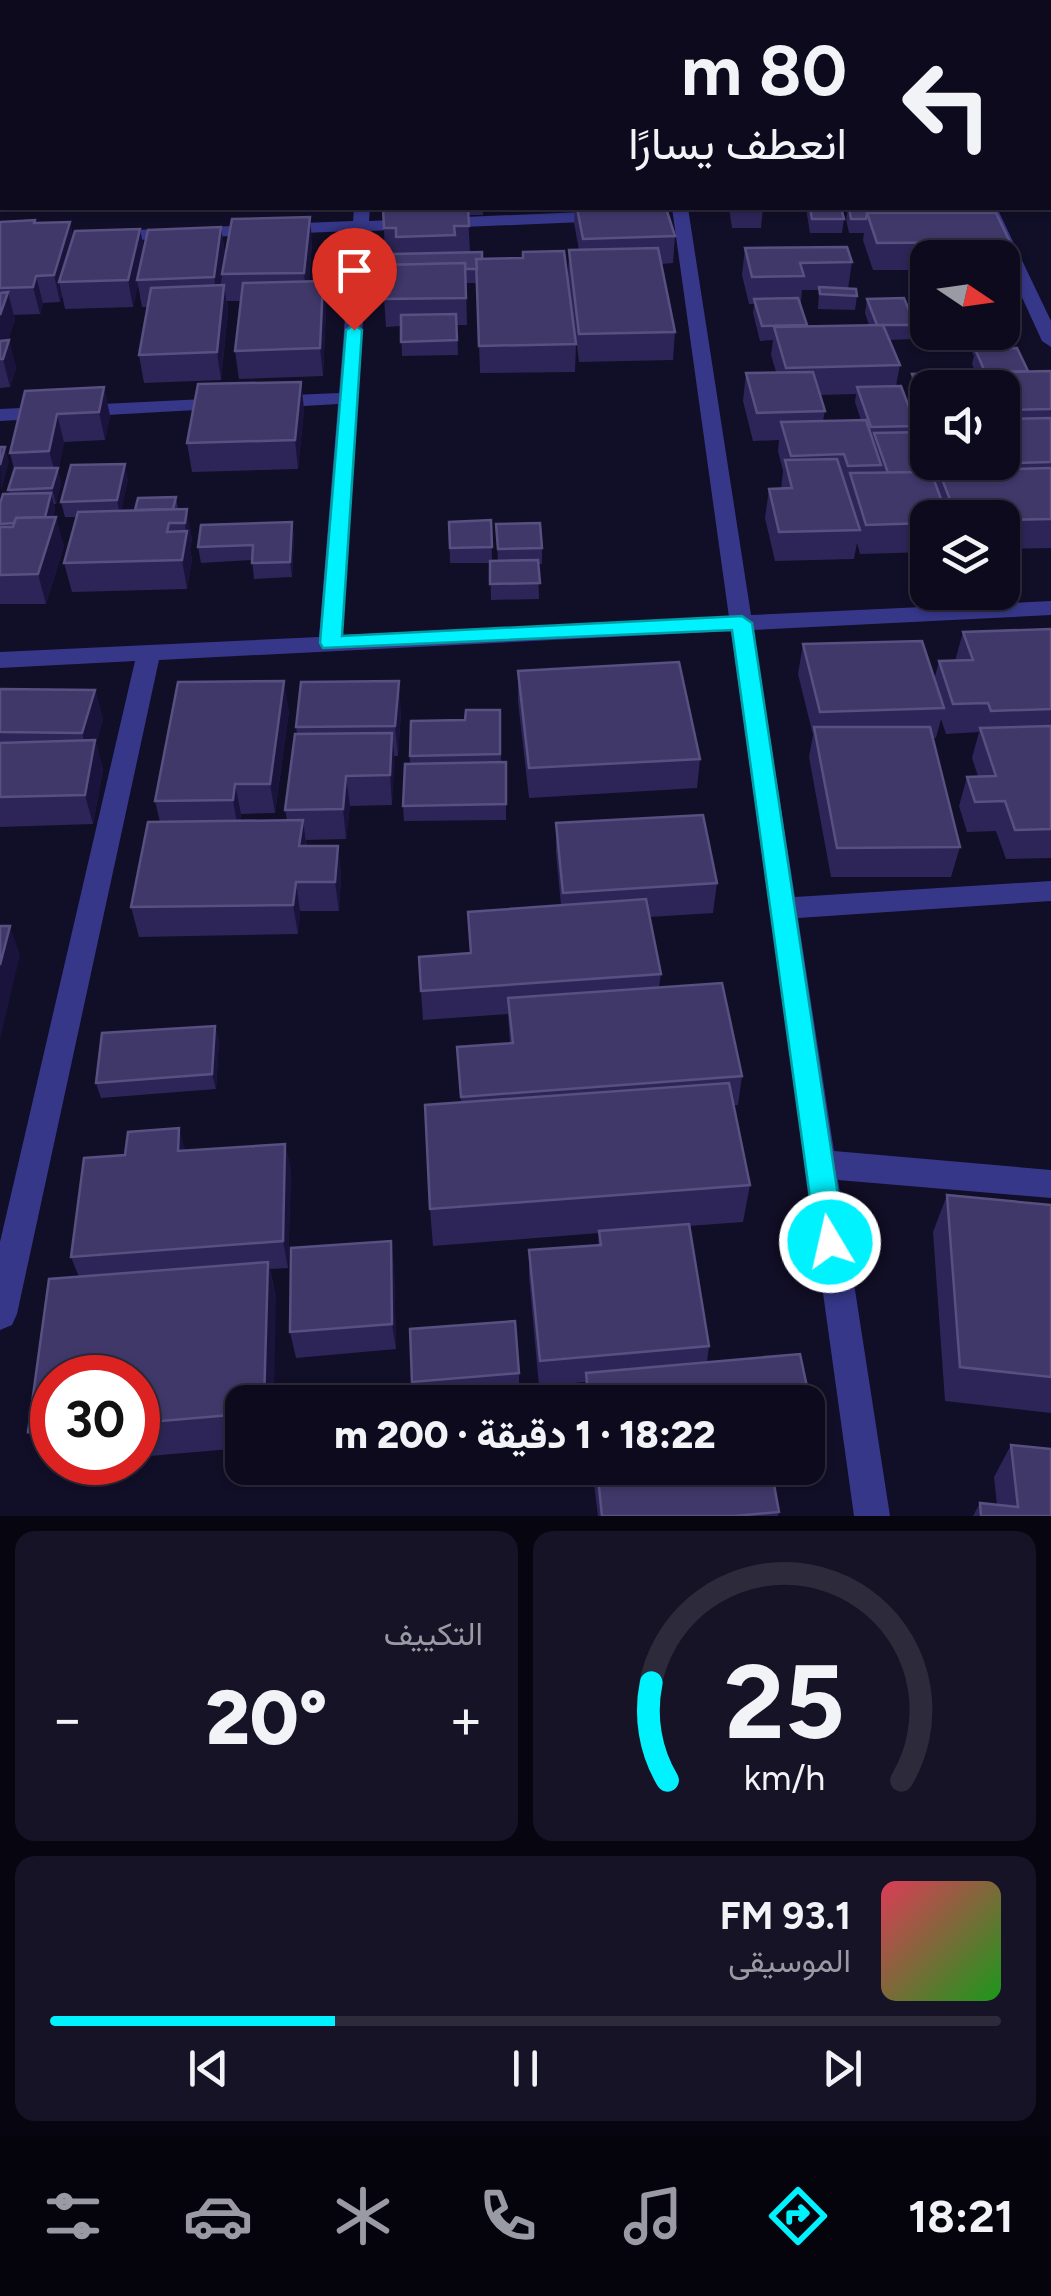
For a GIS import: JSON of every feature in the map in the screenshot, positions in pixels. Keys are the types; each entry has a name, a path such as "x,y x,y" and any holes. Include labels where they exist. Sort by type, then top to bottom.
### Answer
{"street":[{"path":"990,210 1051,341"},
{"path":"674,211 742,623 872,1516"},
{"path":"95,237 361,218 624,216"},
{"path":"330,643 361,218"},
{"path":"0,415 350,398"},
{"path":"0,660 1051,608"},
{"path":"0,1314 149,652"},
{"path":"782,908 1051,891"},
{"path":"818,1164 1051,1184"}],"building":[{"path":"383,210 468,210 469,226 454,226 455,235 396,237 396,228 384,228"},
{"path":"577,210 667,210 675,236 583,239"},
{"path":"810,210 842,210 844,219 812,219"},
{"path":"849,210 897,213 867,213 866,219 851,219"},
{"path":"928,210 967,213 930,213"},
{"path":"867,213 996,213 1009,240 910,240 877,243"},
{"path":"310,217 304,273 222,274 232,219"},
{"path":"35,220 34,223 70,222 54,275 36,276 33,287 0,288 0,222"},
{"path":"221,227 214,277 137,280 148,230"},
{"path":"140,229 128,280 59,282 75,231"},
{"path":"847,247 852,262 800,263 804,276 752,277 745,248"},
{"path":"658,248 675,332 579,334 569,250"},
{"path":"564,251 576,344 479,346 476,259 523,258 523,252"},
{"path":"482,252 482,259 476,259 477,269 465,269 465,263 394,265 394,254"},
{"path":"465,263 466,298 384,299 385,265"},
{"path":"323,281 320,348 235,351 243,283"},
{"path":"224,285 217,352 139,355 151,288"},
{"path":"819,287 856,289 857,296 820,294"},
{"path":"8,292 0,315 0,293"},
{"path":"798,298 807,325 762,326 754,299"},
{"path":"904,298 910,325 877,325 867,299"},
{"path":"456,314 457,340 401,342 401,315"},
{"path":"883,325 900,365 786,368 774,327"},
{"path":"9,340 3,359 0,359 0,341"},
{"path":"975,350 1018,350 1028,371 1020,370 984,370"},
{"path":"1051,371 1051,409 1020,410 1020,372"},
{"path":"813,372 825,411 757,413 746,373"},
{"path":"301,382 295,440 187,443 198,384"},
{"path":"901,386 910,410 910,426 871,427 857,387"},
{"path":"104,387 99,412 57,414 49,451 10,453 25,391"},
{"path":"1051,418 1051,462 1020,463 1020,419"},
{"path":"866,420 881,465 848,466 844,454 791,456 781,422"},
{"path":"910,432 910,472 888,473 874,433"},
{"path":"837,459 860,530 779,532 769,489 792,488 785,460"},
{"path":"125,464 117,500 61,502 71,465"},
{"path":"15,468 58,468 52,488 8,490"},
{"path":"1051,468 1051,519 1020,520 1020,500 950,500 942,480 1020,480 1020,469"},
{"path":"910,472 910,480 934,480 941,500 910,500 910,524 866,525 850,473"},
{"path":"51,493 45,517 16,518 14,523 0,524 3,494"},
{"path":"176,497 173,509 135,510 138,498"},
{"path":"187,509 185,523 169,523 167,532 187,531 182,560 64,563 78,512"},
{"path":"56,517 38,574 0,575 0,527 13,527 16,518"},
{"path":"491,520 492,547 450,548 449,522"},
{"path":"292,522 290,562 252,563 253,545 198,547 201,525"},
{"path":"540,523 542,548 498,549 496,524"},
{"path":"538,560 540,583 490,584 490,561"},
{"path":"1051,629 1051,709 991,711 988,703 953,704 939,661 973,660 963,632"},
{"path":"922,641 944,708 820,712 803,644"},
{"path":"679,662 700,759 529,768 518,671"},
{"path":"284,681 270,784 235,784 233,800 155,801 178,682"},
{"path":"399,681 395,726 296,727 301,682"},
{"path":"0,689 95,690 82,733 0,732"},
{"path":"466,710 500,710 500,754 410,756 411,721 465,720"},
{"path":"1051,726 1051,829 1015,830 1005,801 975,802 967,777 996,776 980,728"},
{"path":"814,727 930,727 960,847 837,848"},
{"path":"392,733 390,775 346,776 343,809 285,810 295,734"},
{"path":"95,740 85,795 0,797 0,743"},
{"path":"506,762 506,804 403,806 405,764"},
{"path":"703,815 717,883 563,893 556,823"},
{"path":"303,820 299,846 338,846 335,882 296,882 293,905 131,907 148,822"},
{"path":"646,899 661,974 421,991 419,957 471,953 468,912"},
{"path":"0,926 10,926 0,965"},
{"path":"722,983 742,1076 461,1097 457,1047 513,1043 508,998"},
{"path":"215,1026 212,1074 96,1083 102,1033"},
{"path":"729,1083 750,1185 430,1209 425,1105"},
{"path":"179,1128 178,1151 285,1144 283,1241 71,1257 84,1158 125,1155 128,1132"},
{"path":"947,1195 1051,1205 1051,1377 960,1367"},
{"path":"689,1224 709,1346 540,1361 529,1250 601,1245 599,1231"},
{"path":"391,1241 392,1324 290,1332 291,1248"},
{"path":"268,1262 264,1385 225,1385 225,1415 160,1421 160,1355 39,1355 49,1279"},
{"path":"515,1321 519,1373 412,1382 410,1329"},
{"path":"800,1354 807,1385 587,1385 586,1373"},
{"path":"1011,1445 1051,1449 1051,1516 981,1516 980,1503 1018,1507"},
{"path":"599,1485 774,1485 779,1512 734,1516 602,1516"}],"route":[{"path":"354,330 330,643 742,623 830,1242"}]}
